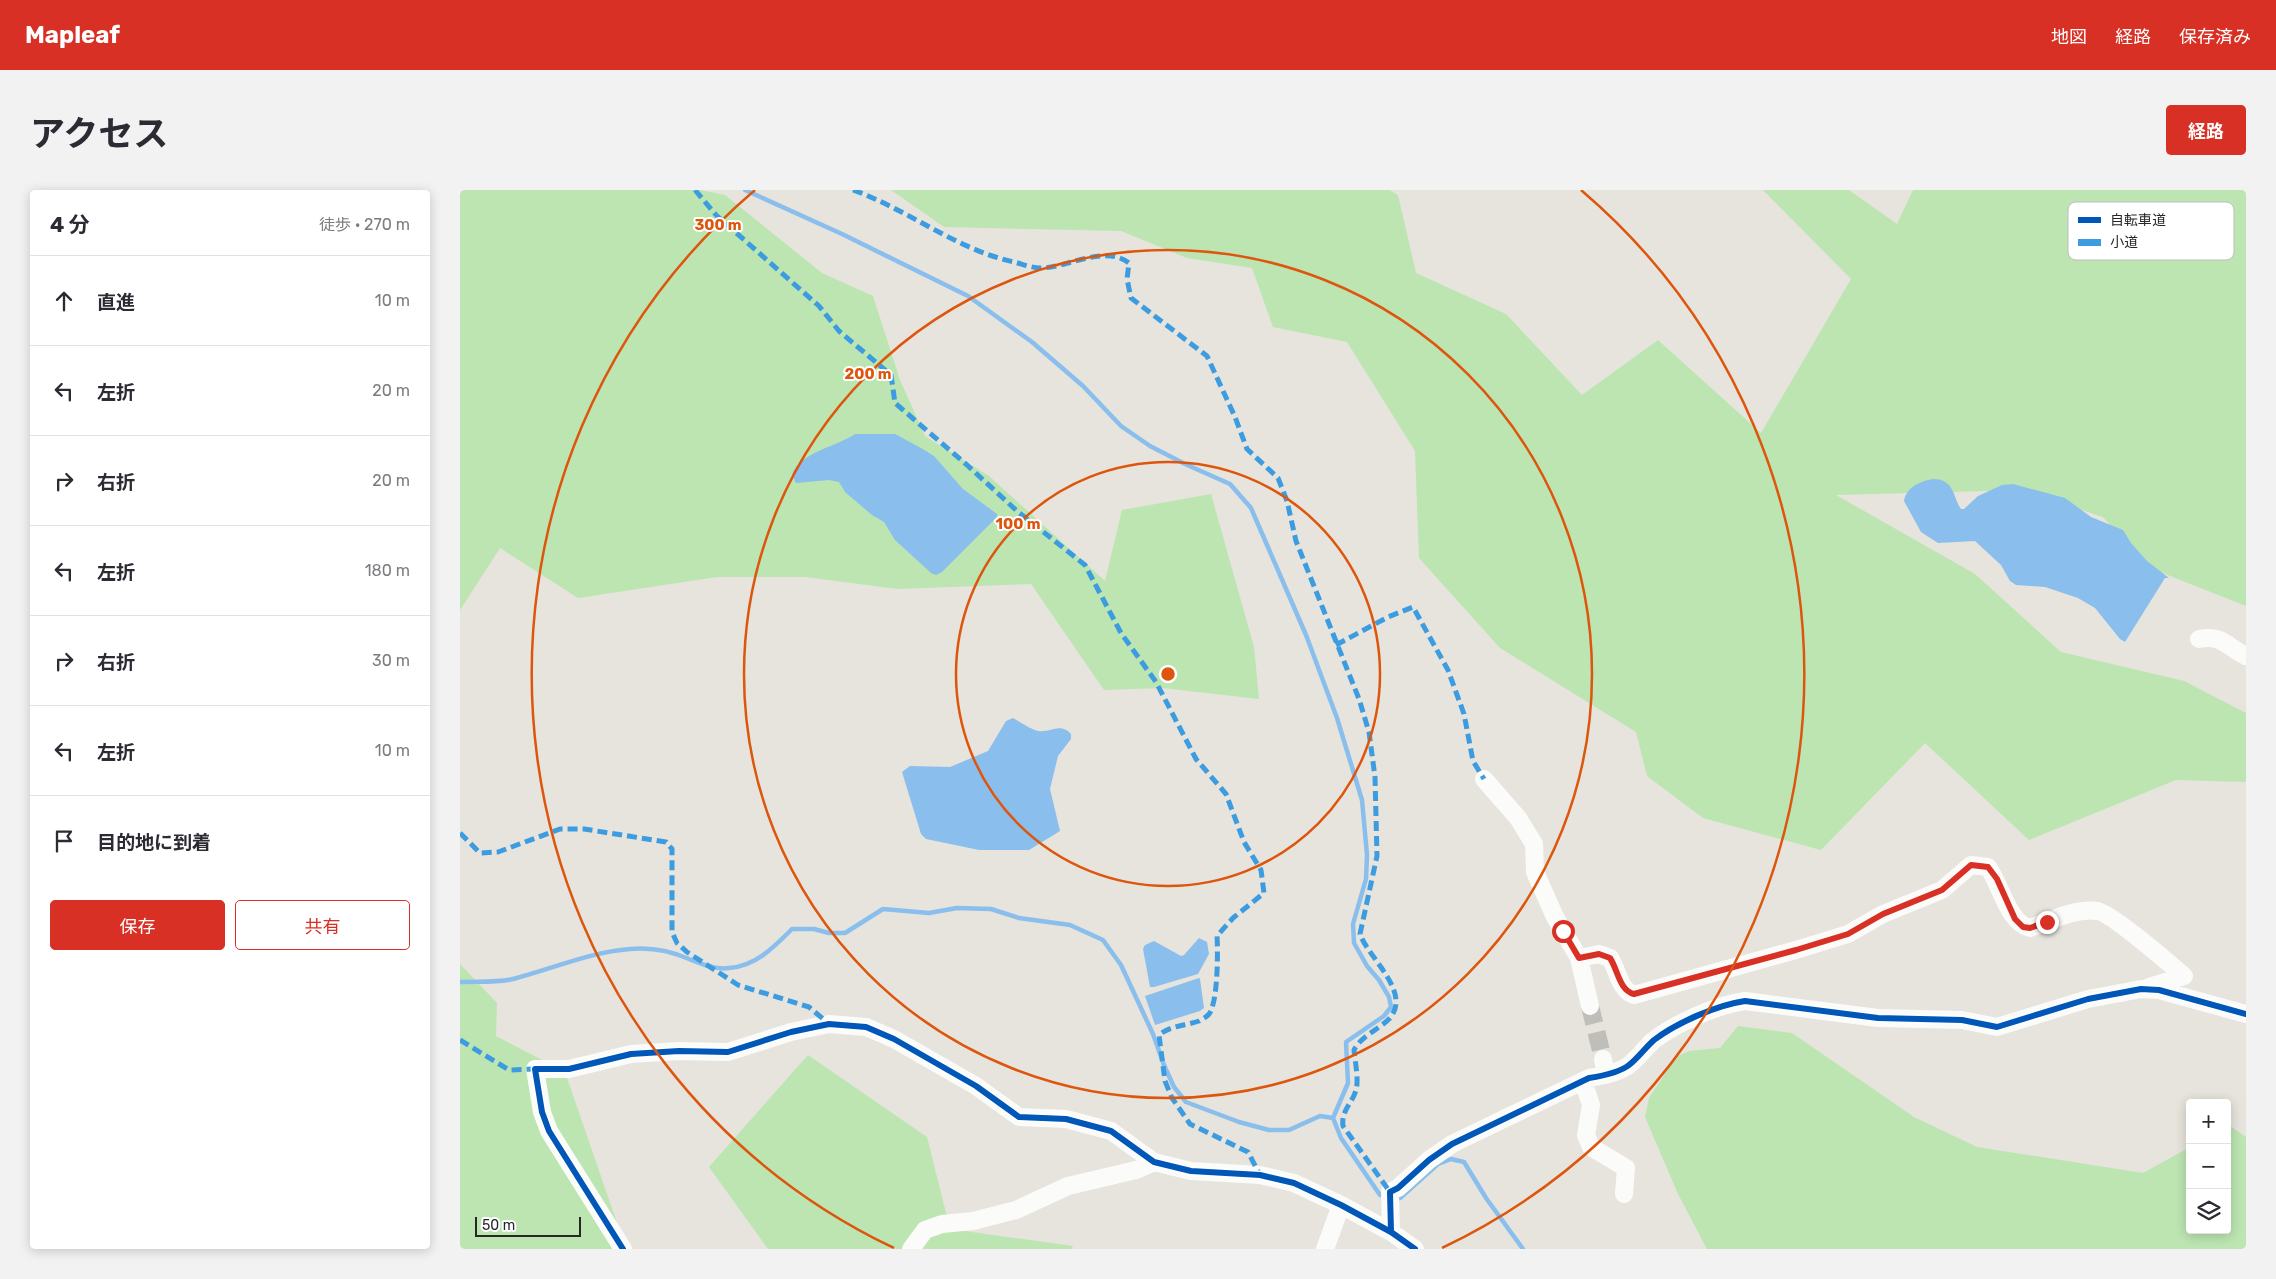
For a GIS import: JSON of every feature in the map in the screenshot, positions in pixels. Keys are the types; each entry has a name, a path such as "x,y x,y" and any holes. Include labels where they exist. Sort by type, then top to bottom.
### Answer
{"street":[{"path":"2198,639 2217,638 2246,656"},
{"path":"1484,778 1518,818 1534,844 1535,872 1543,894 1579,958 1590,1006"},
{"path":"1390,1232 1390,1192 1398,1188 1429,1160 1452,1144 1582,1081 1604,1067 1628,1066 1653,1041 1671,1029 1723,1004 1745,1001 1878,1018 1962,1020 1997,1027 2088,999 2141,989 2184,976 2153,948 2099,911 2078,912 2030,928 2023,927 2011,913 1997,879 1988,867 1971,865 1942,890 1883,914 1848,934 1634,994 1628,993 1622,985 1616,967 1610,958 1599,954 1579,958"},
{"path":"2141,989 2159,990 2246,1014"},
{"path":"623,1249 549,1131 542,1112 535,1069 569,1069 631,1054 679,1051 728,1052 791,1032 829,1024 866,1027 894,1039 976,1086 1019,1117 1066,1119 1111,1131 1154,1162 1191,1171 1260,1176 1294,1184 1341,1205 1390,1232 1415,1249"},
{"path":"1582,1081 1591,1105 1586,1135 1591,1147 1626,1168 1624,1194"},
{"path":"911,1249 925,1230 942,1224 973,1221 1016,1210 1068,1186 1136,1170 1154,1162"},
{"path":"1325,1249 1341,1205"}],"green space":[{"path":"460,190 700,190 725,195 822,273 873,296 900,380 925,436 989,476 1105,581 1122,510 1211,494 1254,647 1259,699 1162,688 1104,690 1031,584 898,589 805,577 717,577 578,598 500,548 460,610"},
{"path":"891,190 1389,190 1398,195 1416,273 1506,314 1582,395 1658,340 1761,433 1851,279 1763,190 1849,190 1897,224 1913,190 2246,190 2246,606 2150,568 2103,517 2021,490 1836,495 1975,574 2061,652 2184,681 2246,713 2246,782 2176,780 2029,840 1925,743 1821,850 1703,818 1647,776 1636,732 1500,648 1419,558 1415,451 1347,342 1273,327 1252,268 1187,258 1121,231 944,227"},
{"path":"460,964 497,1003 496,1036 565,1072 626,1249 460,1249"},
{"path":"1738,1026 1792,1033 1914,1117 1977,1147 2143,1173 2186,1149 2186,1234 2231,1234 2231,1126 2246,1137 2246,1249 1707,1249 1678,1194 1645,1117 1649,1098 1676,1057 1689,1051 1720,1048"},
{"path":"808,1055 927,1137 950,1229 1073,1246 1071,1249 768,1249 709,1167"}],"water":[{"path":"855,434 895,434 921,448 934,456 963,489 997,514 997,517 942,572 936,575 931,573 895,540 884,522 872,515 845,492 839,482 829,480 796,483 792,475 802,461"},
{"path":"1933,479 1946,482 1961,509 1964,509 1978,496 2002,485 2013,484 2065,498 2091,517 2123,530 2131,543 2147,561 2169,578 2165,578 2125,642 2120,639 2095,608 2078,598 2045,587 2016,585 2010,581 2001,565 1975,541 1938,543 1921,532 1904,501 1905,496 1911,488 1919,483"},
{"path":"1013,718 1038,731 1059,728 1071,734 1071,739 1058,756 1050,789 1060,831 1029,850 979,850 926,839 921,834 902,772 910,766 950,767 988,751 1006,721"},
{"path":"1199,938 1207,942 1209,954 1198,974 1150,987 1143,949 1145,945 1154,941 1181,956"},
{"path":"1199,978 1204,1008 1200,1011 1155,1025 1145,996"}],"waterway":[{"path":"745,190 842,234 968,296 1032,342 1083,386 1121,426 1150,446 1230,484 1251,508 1306,635 1337,718 1362,800 1367,855 1366,879 1353,924 1354,943 1367,966 1379,980 1389,997 1391,1007 1384,1016 1346,1042 1348,1083 1333,1118 1341,1138 1380,1195 1385,1197"},
{"path":"460,982 507,980 600,954 638,949 668,952 709,966 729,968 748,964 756,960 792,929 814,929 829,933 845,933 883,909 929,913 957,908 991,909 1019,918 1070,925 1103,940 1121,965 1153,1034 1174,1087 1186,1102 1239,1122 1269,1130 1289,1130 1320,1116 1333,1118"},
{"path":"1395,1200 1400,1198 1438,1164 1451,1159 1464,1162 1486,1198 1523,1249"}],"tunnel":[{"path":"1590,1006 1603,1059"}],"marked path":[{"path":"695,190 716,215 819,306 839,331 891,375 895,403 1017,511 1085,565 1121,633 1156,682 1196,759 1226,794 1244,842 1261,870 1264,893 1233,918 1217,936 1216,988 1209,1014 1199,1021 1173,1027 1159,1035 1165,1081 1172,1098 1190,1124 1248,1152 1260,1175"},
{"path":"853,190 874,198 972,248 1027,266 1051,267 1097,256 1119,258 1129,263 1127,279 1131,298 1207,356 1235,417 1247,449 1278,478 1287,501 1296,541 1359,699 1369,732 1375,777 1377,856 1360,934 1387,976 1396,998 1395,1009 1389,1019 1365,1037 1354,1050 1357,1086 1345,1111 1343,1126 1390,1192"},
{"path":"1336,645 1388,617 1413,607 1448,670 1464,714 1473,761 1484,779"},
{"path":"460,833 480,853 498,852 560,829 584,829 666,842 672,849 672,932 677,943 687,952 738,985 809,1007 829,1024"},
{"path":"460,1040 509,1070 535,1069"}],"cycle path":[{"path":"1391,1232 1390,1192 1398,1188 1429,1160 1452,1144 1589,1078 1625,1068 1654,1040 1663,1034 1697,1016 1722,1006 1745,1001 1878,1018 1962,1020 1997,1027 2088,999 2141,989 2159,990 2246,1014"},
{"path":"623,1249 549,1131 542,1112 535,1069 569,1069 631,1054 679,1051 728,1052 791,1032 829,1024 866,1027 894,1039 976,1086 1019,1117 1066,1119 1111,1131 1154,1162 1191,1171 1260,1175 1294,1183 1341,1205 1391,1232 1415,1249"}],"route":[{"path":"1563,931 1579,958 1599,954 1610,958 1616,967 1622,985 1628,993 1634,994 1848,934 1883,914 1942,890 1971,865 1988,867 1997,879 2008,907 2015,919 2023,927 2030,928 2047,922"}]}
